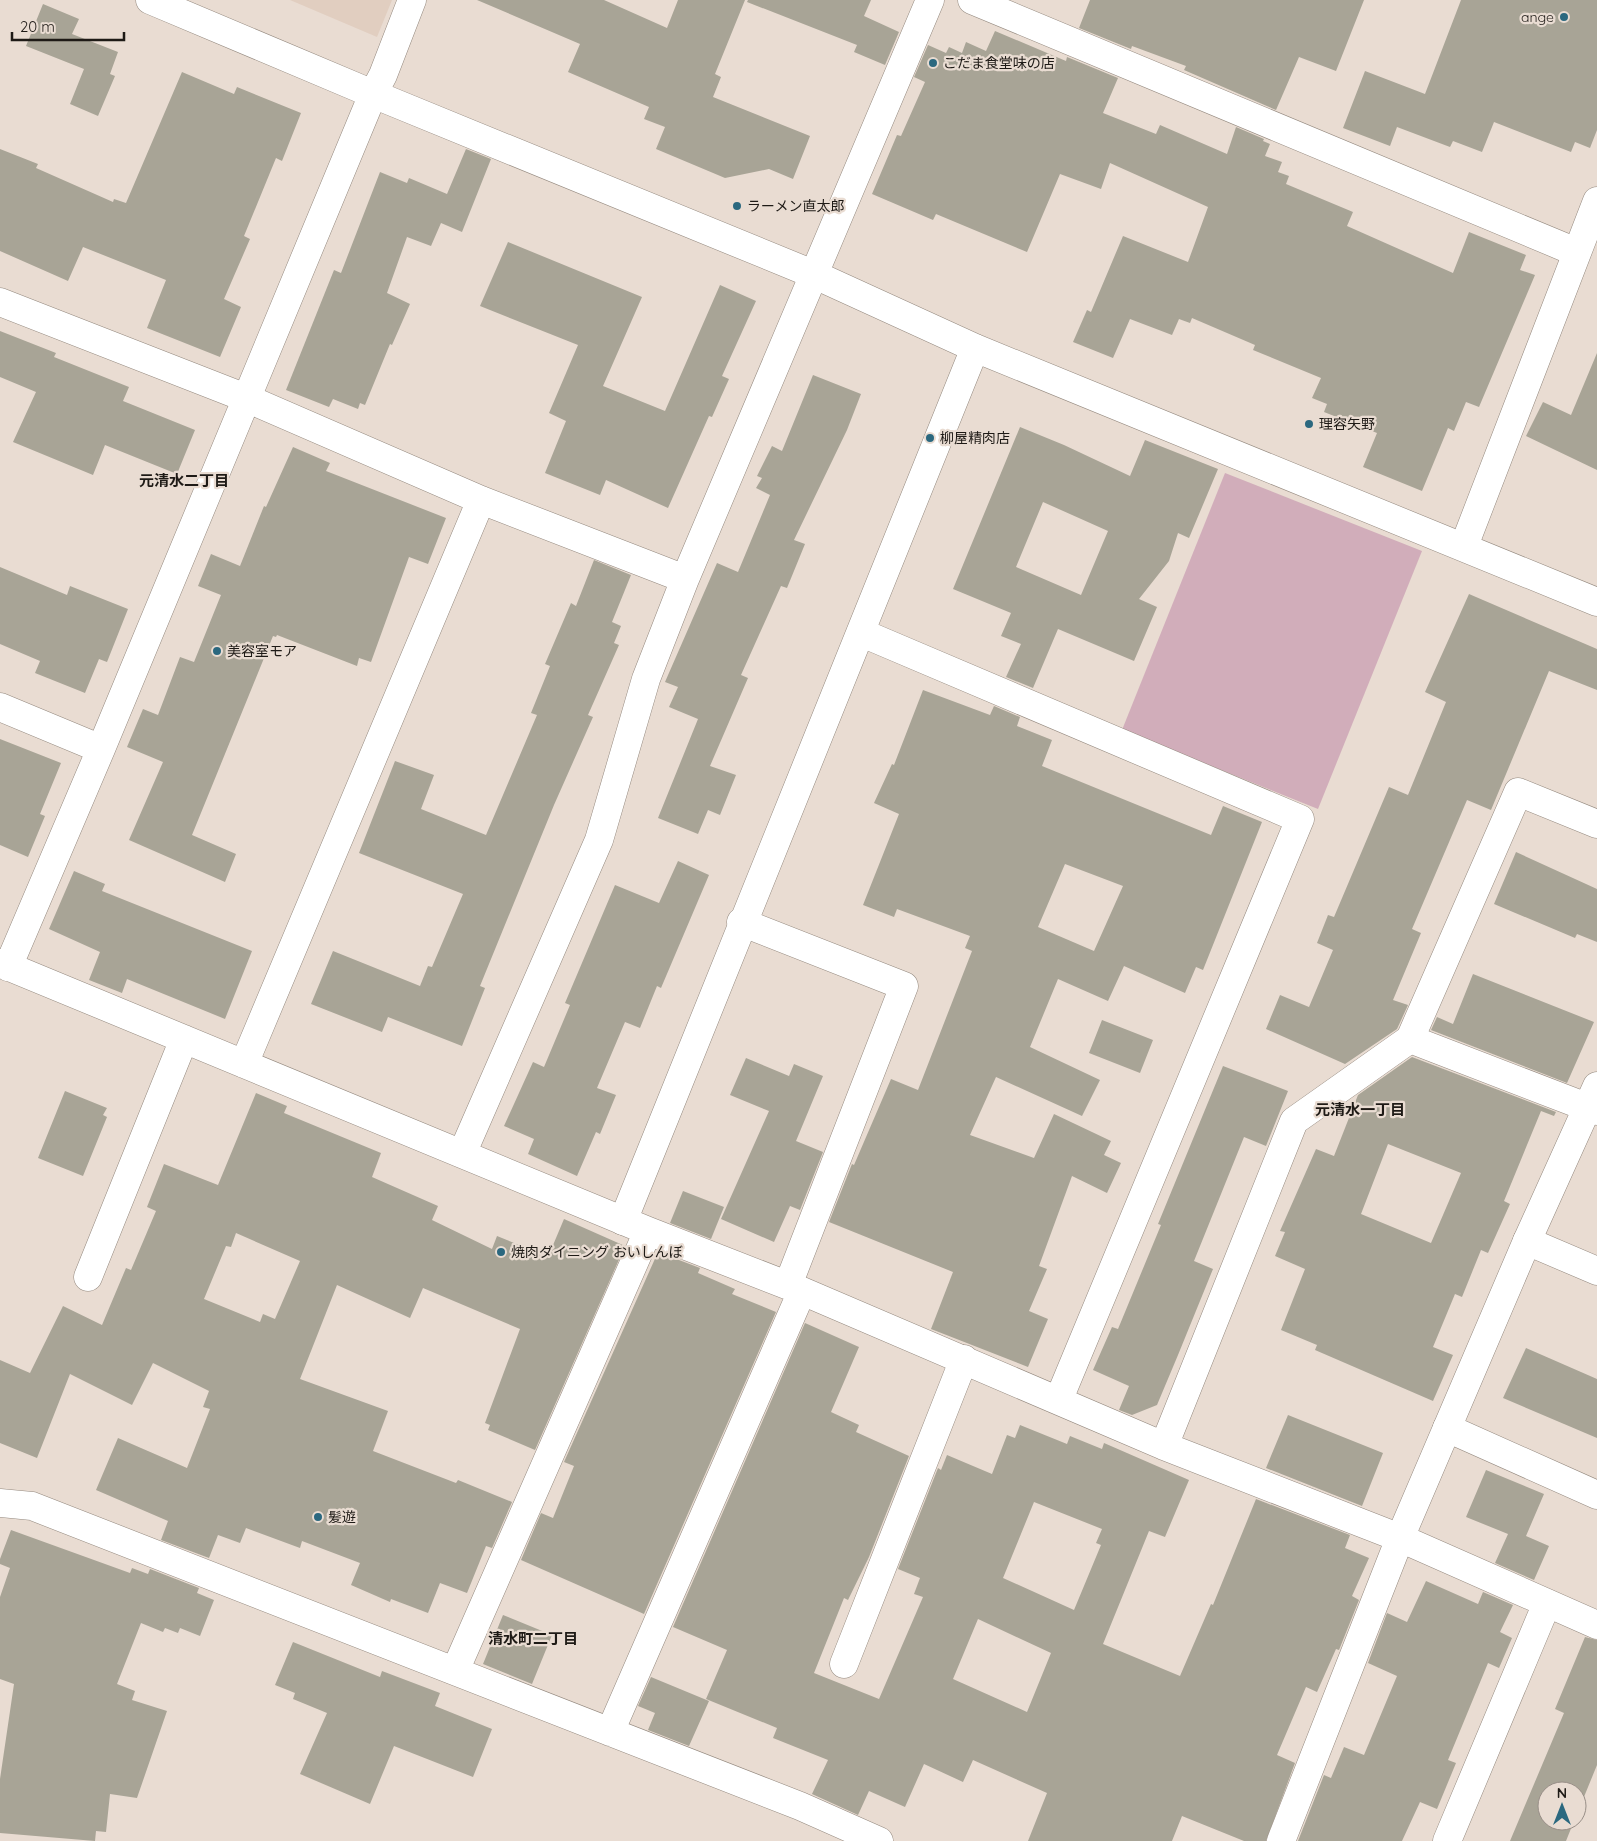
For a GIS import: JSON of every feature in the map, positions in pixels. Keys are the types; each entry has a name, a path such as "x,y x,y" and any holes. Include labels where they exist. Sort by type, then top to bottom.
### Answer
{"street":[{"path":"150,0 373,94 813,274 975,348 1464,546 1597,602"},
{"path":"412,0 383,75 373,94 101,749 4,965 623,1221 795,1288 1059,1399 1164,1446 1400,1538 1597,1625"},
{"path":"462,1154 598,840 646,679 684,580 930,0"},
{"path":"972,0 1576,252"},
{"path":"1464,546 1597,200"},
{"path":"0,302 246,398 481,500 684,580"},
{"path":"623,1221 741,922 862,633 975,348"},
{"path":"244,1064 481,500"},
{"path":"862,633 1300,819 1059,1399"},
{"path":"0,708 101,749"},
{"path":"1164,1446 1294,1121 1410,1039 1518,792 1597,824"},
{"path":"610,1732 795,1288 904,986 741,922"},
{"path":"88,1277 184,1039"},
{"path":"1281,1841 1400,1538 1527,1241 1594,1102 1410,1039"},
{"path":"455,1671 648,1231"},
{"path":"1527,1241 1597,1271"},
{"path":"844,1664 964,1359"},
{"path":"1447,1428 1597,1495"},
{"path":"0,1503 32,1506 800,1806 879,1841"},
{"path":"1447,1841 1547,1603"}],"shaded area":[{"path":"290,0 392,0 377,37"},
{"path":"1225,473 1422,551 1318,809 1122,730"}],"building":[{"path":"477,0 604,0 667,28 678,0 745,0 715,74 721,77 713,97 810,136 793,179 769,169 725,178 656,149 665,127 644,119 649,107 568,72 580,44"},
{"path":"748,0 871,0 864,16 899,32 885,65 854,52 857,45 747,2"},
{"path":"1090,0 1364,0 1336,71 1299,57 1276,110 1184,70 1186,66 1132,46 1131,49 1079,28"},
{"path":"1461,0 1597,0 1597,130 1590,148 1575,142 1571,152 1494,122 1482,152 1453,141 1450,147 1397,127 1390,146 1343,128 1365,71 1425,94"},
{"path":"43,4 79,19 72,34 118,52 110,74 115,76 98,116 70,104 84,69 26,46"},
{"path":"995,31 1066,61 1067,57 1118,78 1103,113 1156,134 1160,125 1227,154 1236,127 1264,139 1263,141 1270,144 1265,156 1282,162 1278,172 1289,176 1286,184 1353,212 1347,226 1453,273 1469,232 1526,255 1520,270 1535,275 1479,407 1466,402 1454,431 1448,428 1422,491 1363,467 1377,433 1324,412 1327,404 1312,398 1321,378 1253,350 1255,345 1192,318 1190,323 1179,319 1172,335 1130,319 1113,358 1073,342 1087,310 1091,312 1123,236 1188,262 1208,207 1110,163 1101,189 1060,174 1027,252 936,214 933,220 872,194 897,135 901,136 925,82 914,77 928,45 946,53 949,47 962,53 966,42 986,51"},
{"path":"182,72 234,94 237,87 301,113 282,161 276,158 244,236 250,239 224,299 241,307 220,357 147,328 166,280 83,247 68,281 0,251 0,149 38,164 36,168 113,202 114,199 126,203"},
{"path":"466,149 491,159 462,232 441,223 431,246 407,237 387,293 410,304 392,345 390,344 365,405 360,403 358,409 333,399 329,407 286,390 334,270 341,273 380,172 407,183 409,178 447,194"},
{"path":"508,242 642,297 603,386 665,411 720,285 756,301 722,376 729,379 712,417 709,416 668,508 606,480 600,495 545,473 566,421 549,413 578,345 480,306"},
{"path":"0,331 56,353 54,357 129,387 123,401 195,430 177,474 105,445 93,475 13,442 36,392 0,377"},
{"path":"1597,353 1597,470 1526,436 1543,402 1571,415"},
{"path":"813,375 861,394 847,430 794,540 805,544 787,588 781,586 741,675 748,678 710,766 736,775 720,815 708,810 698,834 658,818 698,719 669,707 678,687 665,682 717,563 738,572 770,495 756,488 762,478 757,476 772,446 782,451"},
{"path":"1020,427 1130,476 1145,440 1218,469 1189,538 1178,533 1169,561 1139,599 1157,607 1134,661 1058,629 1033,688 1006,677 1021,644 1001,636 1011,613 953,589","holes":["1043,502 1108,531 1081,595 1016,567"]},
{"path":"293,447 330,463 326,471 446,518 428,564 409,557 371,662 359,658 357,666 277,635 276,637 273,636 192,835 236,854 225,882 129,840 163,762 127,747 143,709 158,715 180,657 194,662 221,595 198,586 211,554 240,566 264,506 266,507"},
{"path":"594,560 631,575 612,622 621,626 614,643 619,645 588,715 593,717 554,805 480,986 485,988 462,1046 388,1017 382,1032 311,1004 333,951 420,986 428,966 432,967 463,894 359,853 395,761 434,775 421,809 486,835 537,715 531,713 550,666 545,664 571,603 576,606"},
{"path":"0,567 67,595 70,586 128,609 107,662 99,659 85,693 35,673 40,661 0,644"},
{"path":"1469,594 1597,649 1597,690 1549,671 1491,810 1467,800 1412,929 1421,933 1393,1000 1408,1005 1397,1029 1345,1064 1266,1029 1280,995 1309,1007 1333,950 1317,943 1328,915 1334,917 1389,787 1408,795 1446,702 1425,692"},
{"path":"923,690 990,715 994,706 1020,717 1017,726 1052,740 1042,766 1211,835 1223,806 1262,822 1203,970 1196,967 1185,993 1124,966 1108,1001 1058,979 1030,1047 1100,1080 1082,1116 996,1077 970,1135 1034,1158 1054,1114 1111,1141 1104,1155 1121,1163 1107,1193 1072,1176 1039,1266 1047,1269 1029,1311 1048,1319 1028,1367 931,1329 953,1272 829,1222 852,1164 854,1165 891,1079 918,1090 972,951 965,948 970,936 897,909 894,917 863,905 899,814 874,803 892,764 894,765","holes":["1065,864 1123,886 1094,951 1038,927"]},
{"path":"0,739 61,763 40,814 45,816 28,857 0,845"},
{"path":"1516,852 1597,889 1597,942 1577,934 1575,938 1494,904"},
{"path":"678,861 709,875 661,988 657,986 640,1028 625,1022 597,1088 616,1095 600,1134 596,1132 577,1176 528,1154 534,1139 504,1126 533,1062 544,1067 570,1005 565,1003 615,885 659,903"},
{"path":"74,871 105,884 102,891 252,951 225,1019 127,979 122,993 89,980 100,952 49,929"},
{"path":"1473,974 1594,1022 1567,1083 1431,1030 1437,1017 1453,1024"},
{"path":"1102,1020 1153,1040 1140,1073 1089,1053"},
{"path":"1412,1057 1556,1112 1554,1116 1541,1111 1504,1201 1510,1204 1488,1253 1481,1250 1462,1297 1455,1294 1433,1347 1453,1355 1433,1401 1315,1350 1317,1345 1281,1330 1305,1269 1275,1256 1285,1232 1280,1231 1316,1149 1334,1156 1358,1095","holes":["1388,1144 1461,1173 1431,1243 1361,1214"]},
{"path":"746,1058 789,1076 794,1064 823,1076 796,1141 823,1152 800,1210 790,1206 774,1242 721,1219 769,1111 730,1095"},
{"path":"1223,1066 1288,1091 1266,1146 1244,1137 1194,1261 1213,1269 1157,1405 1132,1415 1119,1410 1129,1386 1093,1370 1112,1327 1118,1329 1161,1225 1158,1224"},
{"path":"65,1091 107,1108 103,1115 107,1117 83,1176 38,1158"},
{"path":"256,1093 287,1106 284,1113 381,1153 372,1177 438,1206 432,1220 492,1249 497,1236 548,1257 564,1219 625,1246 535,1450 488,1430 490,1425 485,1423 520,1329 423,1288 410,1318 337,1285 300,1379 388,1411 373,1451 456,1483 458,1480 512,1502 492,1548 486,1546 467,1593 440,1583 428,1613 391,1599 390,1602 351,1585 360,1563 302,1541 300,1548 246,1528 240,1543 218,1535 209,1558 161,1540 168,1521 96,1490 118,1438 187,1468 210,1409 203,1407 209,1391 153,1363 132,1405 70,1374 37,1458 0,1443 0,1360 30,1373 63,1306 102,1325 126,1268 131,1270 156,1211 147,1207 164,1164 218,1185","holes":["236,1233 300,1261 275,1319 263,1314 260,1322 204,1299 226,1246 231,1247"]},
{"path":"683,1191 724,1207 711,1239 670,1223"},
{"path":"658,1252 700,1268 698,1273 735,1289 732,1294 776,1312 644,1614 521,1560 541,1513 553,1518 574,1466 564,1462"},
{"path":"805,1323 859,1347 831,1412 859,1425 856,1432 909,1456 869,1557 848,1600 844,1598 814,1673 879,1699 923,1597 914,1594 920,1578 898,1569 938,1468 941,1470 947,1455 992,1474 1007,1435 1015,1438 1020,1425 1067,1444 1070,1436 1102,1449 1104,1443 1189,1480 1165,1537 1149,1531 1103,1644 1180,1676 1211,1604 1213,1605 1256,1499 1350,1535 1345,1548 1369,1558 1352,1596 1359,1600 1339,1650 1336,1649 1317,1692 1306,1687 1277,1755 1295,1763 1266,1841 1244,1841 1182,1816 1172,1841 1028,1841 1047,1793 973,1760 963,1782 924,1764 905,1807 869,1791 858,1815 812,1794 828,1760 773,1738 777,1728 706,1699 727,1650 673,1627","holes":["1034,1502 1102,1529 1096,1543 1101,1545 1074,1610 1003,1578","978,1619 1051,1653 1027,1712 953,1679"]},
{"path":"1526,1348 1597,1379 1597,1438 1503,1398"},
{"path":"1288,1415 1383,1453 1362,1506 1266,1468"},
{"path":"1486,1470 1544,1494 1526,1536 1549,1546 1534,1580 1495,1563 1508,1534 1466,1517"},
{"path":"11,1530 130,1573 132,1568 148,1574 150,1569 199,1588 197,1593 214,1600 200,1636 180,1628 178,1633 165,1628 163,1632 141,1623 117,1684 135,1691 132,1700 167,1711 137,1798 110,1794 106,1832 96,1831 95,1841 0,1833 0,1779 14,1684 0,1679 0,1597 10,1568 0,1564 0,1559"},
{"path":"1426,1581 1478,1604 1483,1592 1513,1605 1500,1632 1512,1638 1499,1668 1488,1663 1448,1760 1456,1763 1437,1809 1420,1802 1402,1841 1298,1841 1324,1775 1331,1778 1344,1747 1364,1755 1397,1676 1368,1663 1387,1613 1407,1622"},
{"path":"503,1615 552,1635 532,1684 483,1664"},
{"path":"1585,1637 1597,1640 1597,1765 1587,1790 1587,1781 1537,1781 1537,1831 1570,1831 1566,1841 1510,1841 1564,1713 1555,1709"},
{"path":"293,1642 380,1677 382,1671 440,1693 435,1706 492,1729 473,1777 394,1746 370,1804 300,1774 327,1713 293,1699 295,1693 275,1685"},
{"path":"651,1677 709,1701 689,1746 648,1730 655,1713 638,1706"}],"place":[{"name":"ange","path":"1564,17"},
{"name":"こだま食堂味の店","path":"933,63"},
{"name":"ラーメン直太郎","path":"737,206"},
{"name":"理容矢野","path":"1309,424"},
{"name":"柳屋精肉店","path":"930,438"},
{"name":"美容室モア","path":"217,651"},
{"name":"焼肉ダイニング おいしんぼ","path":"501,1252"},
{"name":"髪遊","path":"318,1517"}],"district":[{"name":"元清水二丁目","path":"184,480"},
{"name":"元清水一丁目","path":"1360,1109"},
{"name":"清水町二丁目","path":"533,1638"}]}
